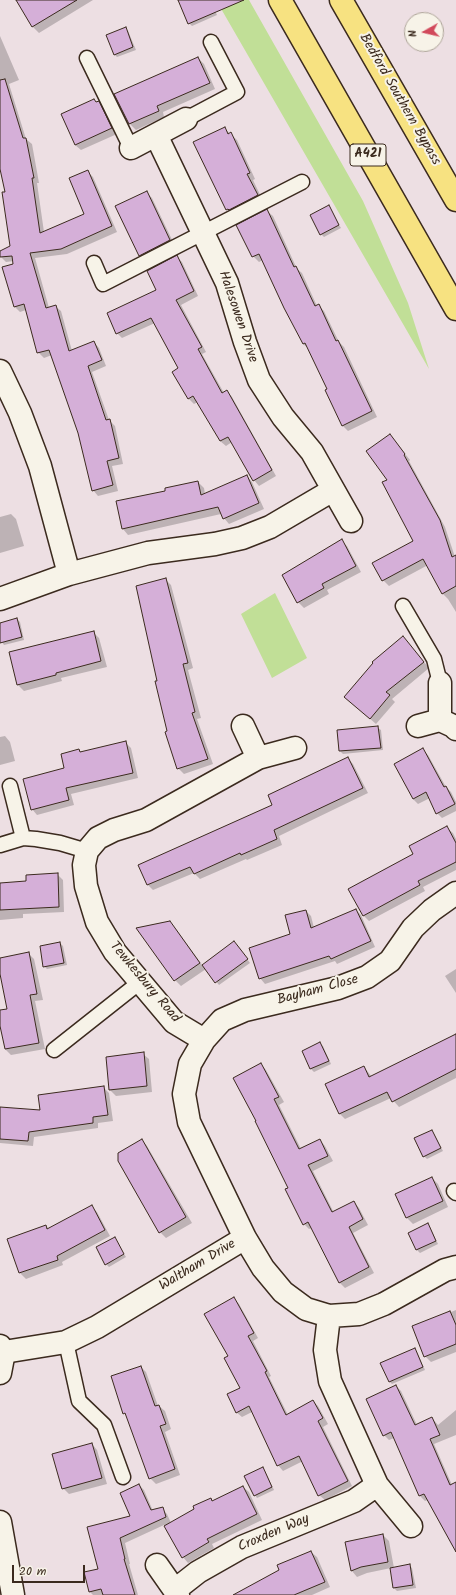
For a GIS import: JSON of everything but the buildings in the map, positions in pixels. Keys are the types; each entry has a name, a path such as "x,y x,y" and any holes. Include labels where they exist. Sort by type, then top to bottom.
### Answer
{"highway":[{"name":"A421","path":"280,0 456,309"},
{"name":"Bedford Southern Bypass","path":"341,0 456,200"}],"street":[{"path":"131,148 186,119"},
{"name":"Halesowen Drive","path":"156,135 227,283 245,342 259,380 283,417 312,452 351,521"},
{"path":"0,371 20,413 40,466 68,574"},
{"path":"0,599 68,574 148,554 215,544 242,538 270,527 333,490"},
{"path":"418,726 448,725 440,683"},
{"path":"243,726 258,758"},
{"path":"87,852 98,838 114,830 146,820 258,758 296,748"},
{"name":"Tewkesbury Road","path":"87,852 84,865 86,886 97,922 115,952 174,1022 204,1040"},
{"name":"Bayham Close","path":"204,1040 222,1020 245,1010 338,988 367,977 390,961 413,928 432,910 456,893"},
{"path":"204,1040 190,1064 184,1094 189,1122 245,1238"},
{"name":"Waltham Drive","path":"1,1357 66,1342 97,1327 245,1238 263,1268 283,1292 306,1309 329,1316 358,1314 384,1304 445,1270 456,1267"},
{"path":"329,1316 325,1350 330,1381 377,1485 411,1526"},
{"name":"Croxden Way","path":"157,1565 176,1592 198,1572 242,1547 354,1501 377,1485"},
{"path":"0,1522 13,1595"}],"lane":[{"path":"186,119 237,92 211,42"},
{"path":"87,58 131,148"},
{"path":"94,263 103,284 302,182"},
{"path":"403,606 434,659 440,683"},
{"path":"10,786 23,838"},
{"path":"0,845 23,838 60,843 87,852"},
{"path":"54,1050 140,982"},
{"path":"66,1342 79,1401 104,1425 123,1476"}],"green space":[{"path":"216,0 249,0 363,201 408,303 429,369"},
{"path":"275,593 307,658 272,678 241,614"}]}
